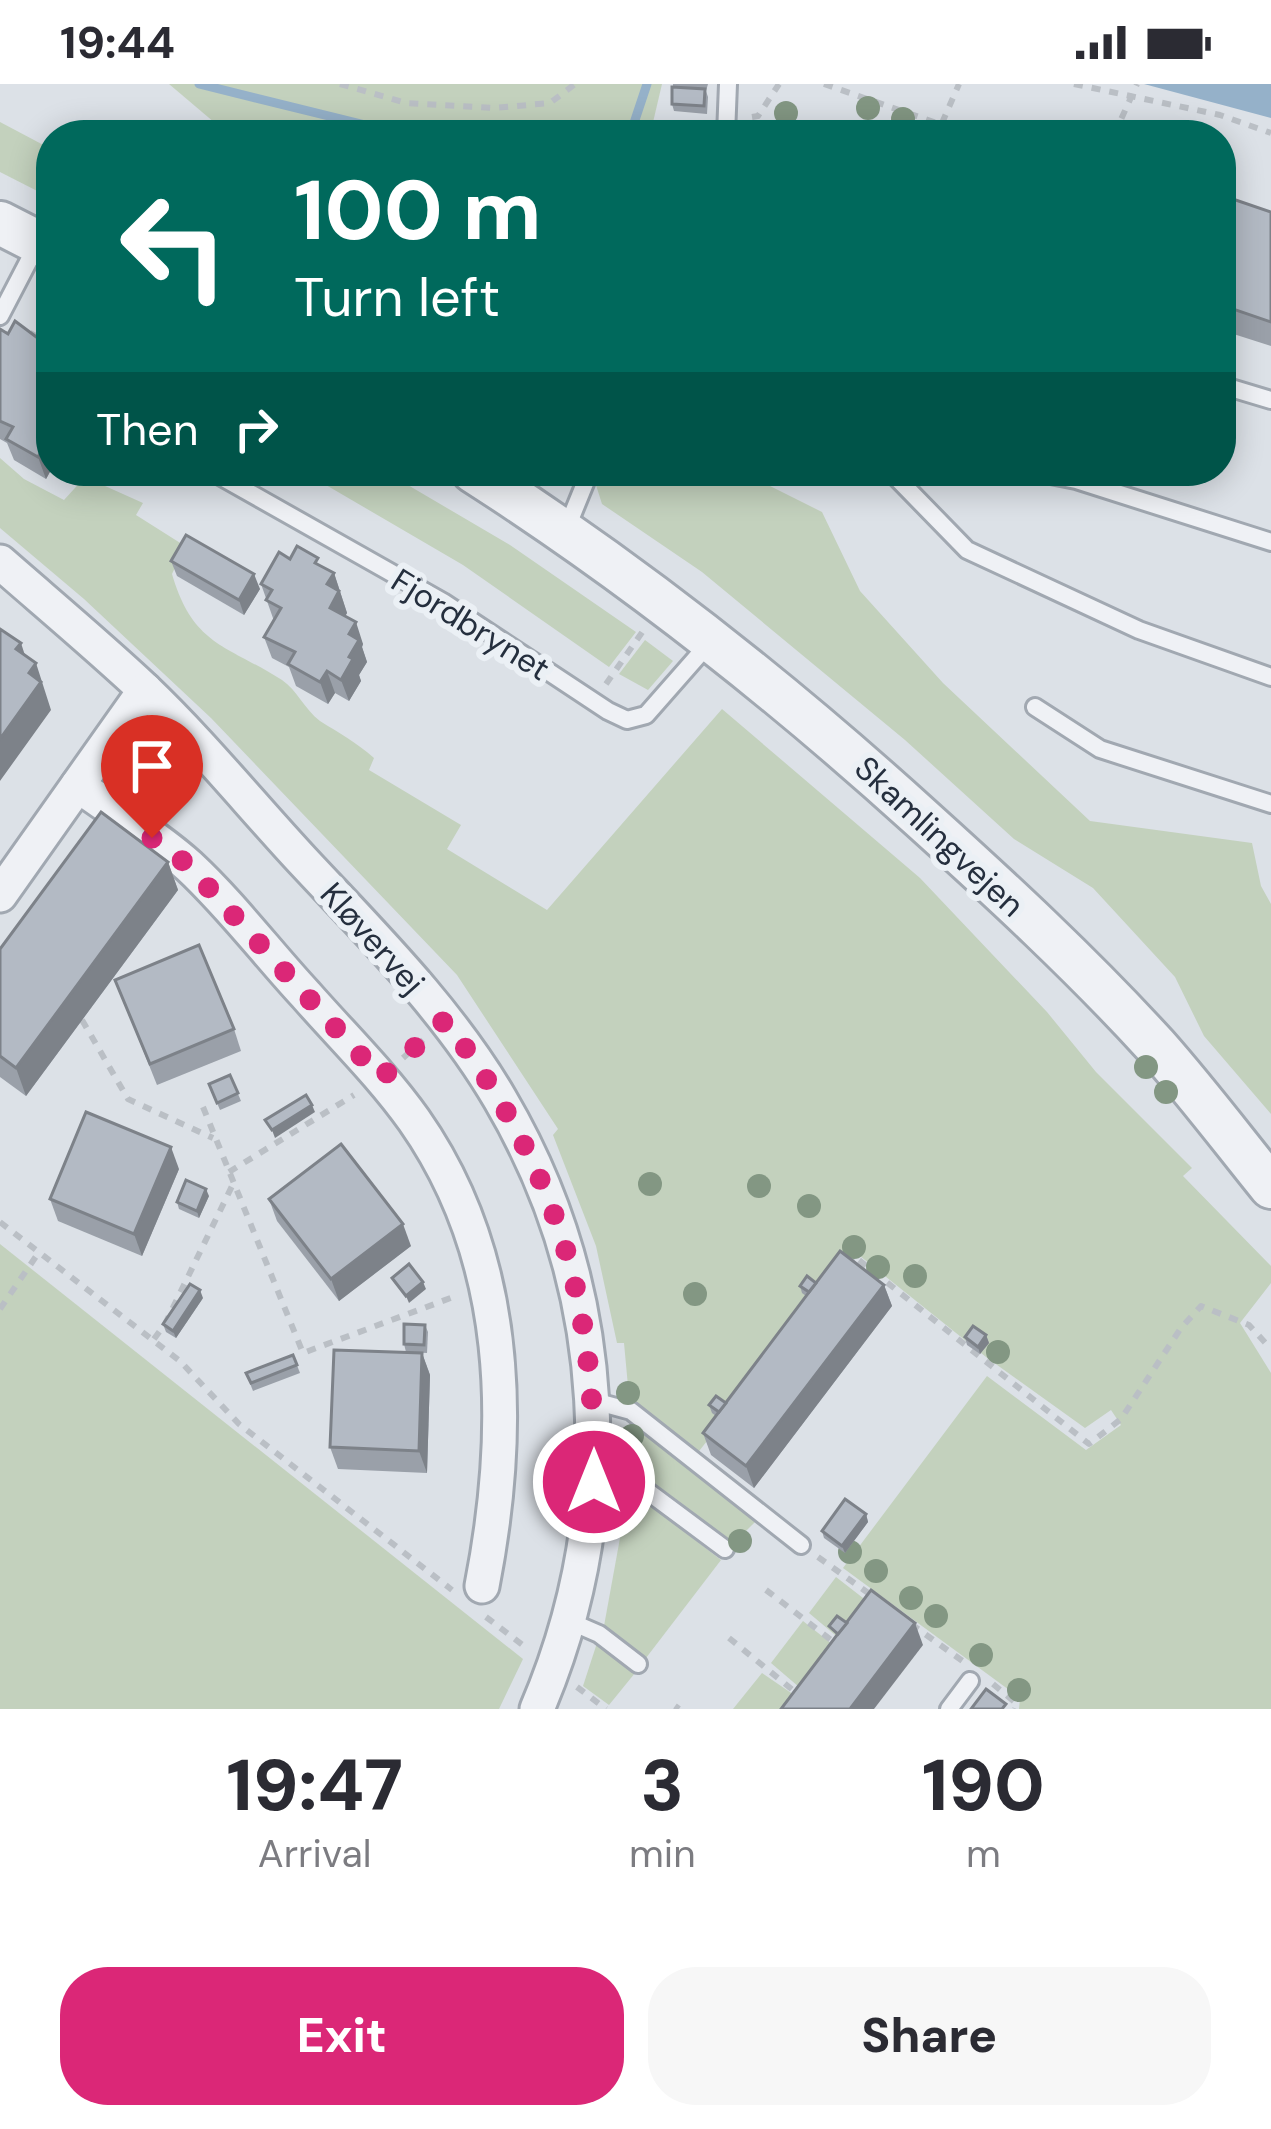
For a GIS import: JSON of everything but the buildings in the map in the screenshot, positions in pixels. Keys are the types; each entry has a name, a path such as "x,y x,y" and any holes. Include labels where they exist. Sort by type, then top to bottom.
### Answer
{"street":[{"path":"0,223 36,241"},
{"name":"Skamlingvejen","path":"496,486 566,531 711,640 848,751 1003,890 1156,1046 1271,1187"},
{"name":"Kløvervej","path":"0,562 145,690 422,990 499,1096 536,1168 565,1243 584,1321 594,1401 588,1537 569,1622 537,1709"},
{"path":"0,895 145,690"},
{"path":"78,785 188,865 381,1078 440,1163 477,1248 497,1337 502,1427 493,1529 474,1598"}],"lane":[{"path":"727,120 728,84"},
{"path":"0,316 36,260"},
{"path":"1236,390 1271,400"},
{"name":"Fjordbrynet","path":"238,486 443,602 627,720 646,715 711,640"},
{"path":"566,531 584,486"},
{"path":"905,486 968,550 1139,630 1271,677"},
{"path":"1095,486 1271,542"},
{"path":"1035,707 1100,749 1271,804"},
{"path":"594,1401 631,1411 801,1545"},
{"path":"594,1482 639,1485 725,1549"},
{"path":"569,1622 599,1634 638,1664"},
{"path":"949,1709 974,1676"}],"path":[{"path":"340,84 406,103 494,108 550,103 574,84"},
{"path":"748,120 758,116 779,84"},
{"path":"824,84 933,120"},
{"path":"943,120 959,84"},
{"path":"1074,84 1232,120"},
{"path":"1121,120 1137,84"},
{"path":"1236,121 1271,133"},
{"path":"17,326 36,336"},
{"path":"593,701 662,603"},
{"path":"82,1020 128,1100 216,1140"},
{"path":"229,1172 381,1078 445,1020"},
{"path":"203,1107 303,1352 485,1285"},
{"path":"153,1340 234,1182"},
{"path":"0,1222 180,1361 238,1424 474,1598 554,1670 606,1709"},
{"path":"0,1309 39,1252"},
{"path":"840,1274 854,1256 1089,1444 1121,1419 1180,1328 1202,1306 1249,1325 1271,1349"},
{"path":"953,1349 957,1339"},
{"path":"801,1545 880,1602"},
{"path":"766,1589 844,1649"},
{"path":"896,1613 974,1676"},
{"path":"728,1638 805,1700 798,1709"},
{"path":"990,1682 1017,1703 1015,1709"}],"green space":[{"path":"169,84 662,84 654,120 211,120"},
{"path":"0,122 36,141 36,190 0,172"},
{"path":"0,458 24,479 64,500 77,486 105,486 143,503 136,515 185,546 172,574 180,598 202,630 287,684 315,716 374,758 369,770 461,825 447,849 547,910 722,709 920,878 1047,1012 1096,1072 1192,1168 1183,1176 1271,1266 1271,1283 1240,1323 1271,1373 1271,1709 1019,1709 1020,1698 843,1568 987,1376 1086,1450 1121,1425 1111,1410 1085,1428 986,1357 855,1252 696,1455 629,1397 624,1343 617,1343 596,1246 553,1135 558,1129 457,975 211,718 0,528"},
{"path":"328,486 410,486 510,545 636,632 609,667 463,565"},
{"path":"596,486 770,486 822,512 860,591 943,683 1090,821 1252,843 1261,886 1271,904 1271,1114 1204,1036 1175,977 1093,888 1014,839 905,740 702,572 602,504"},
{"path":"645,640 673,661 648,690 619,674"},
{"path":"0,1244 523,1659 499,1709 0,1709"},
{"path":"623,1427 640,1428 760,1517 734,1543 646,1480 624,1474"},
{"path":"628,1494 641,1498 721,1560 646,1658 604,1626"},
{"path":"836,1577 872,1605 847,1645 809,1613"},
{"path":"803,1621 837,1648 806,1693 771,1663"},
{"path":"597,1643 635,1673 609,1705 583,1686"},
{"path":"762,1673 800,1699 793,1709 733,1709"}],"water":[{"path":"1144,84 1271,84 1271,118"}],"waterway":[{"path":"199,84 345,120"},
{"path":"635,120 647,84"}],"route":[{"path":"152,838 188,865 381,1078 445,1020 499,1096 536,1168 565,1243 584,1321 594,1401 594,1482"}]}
